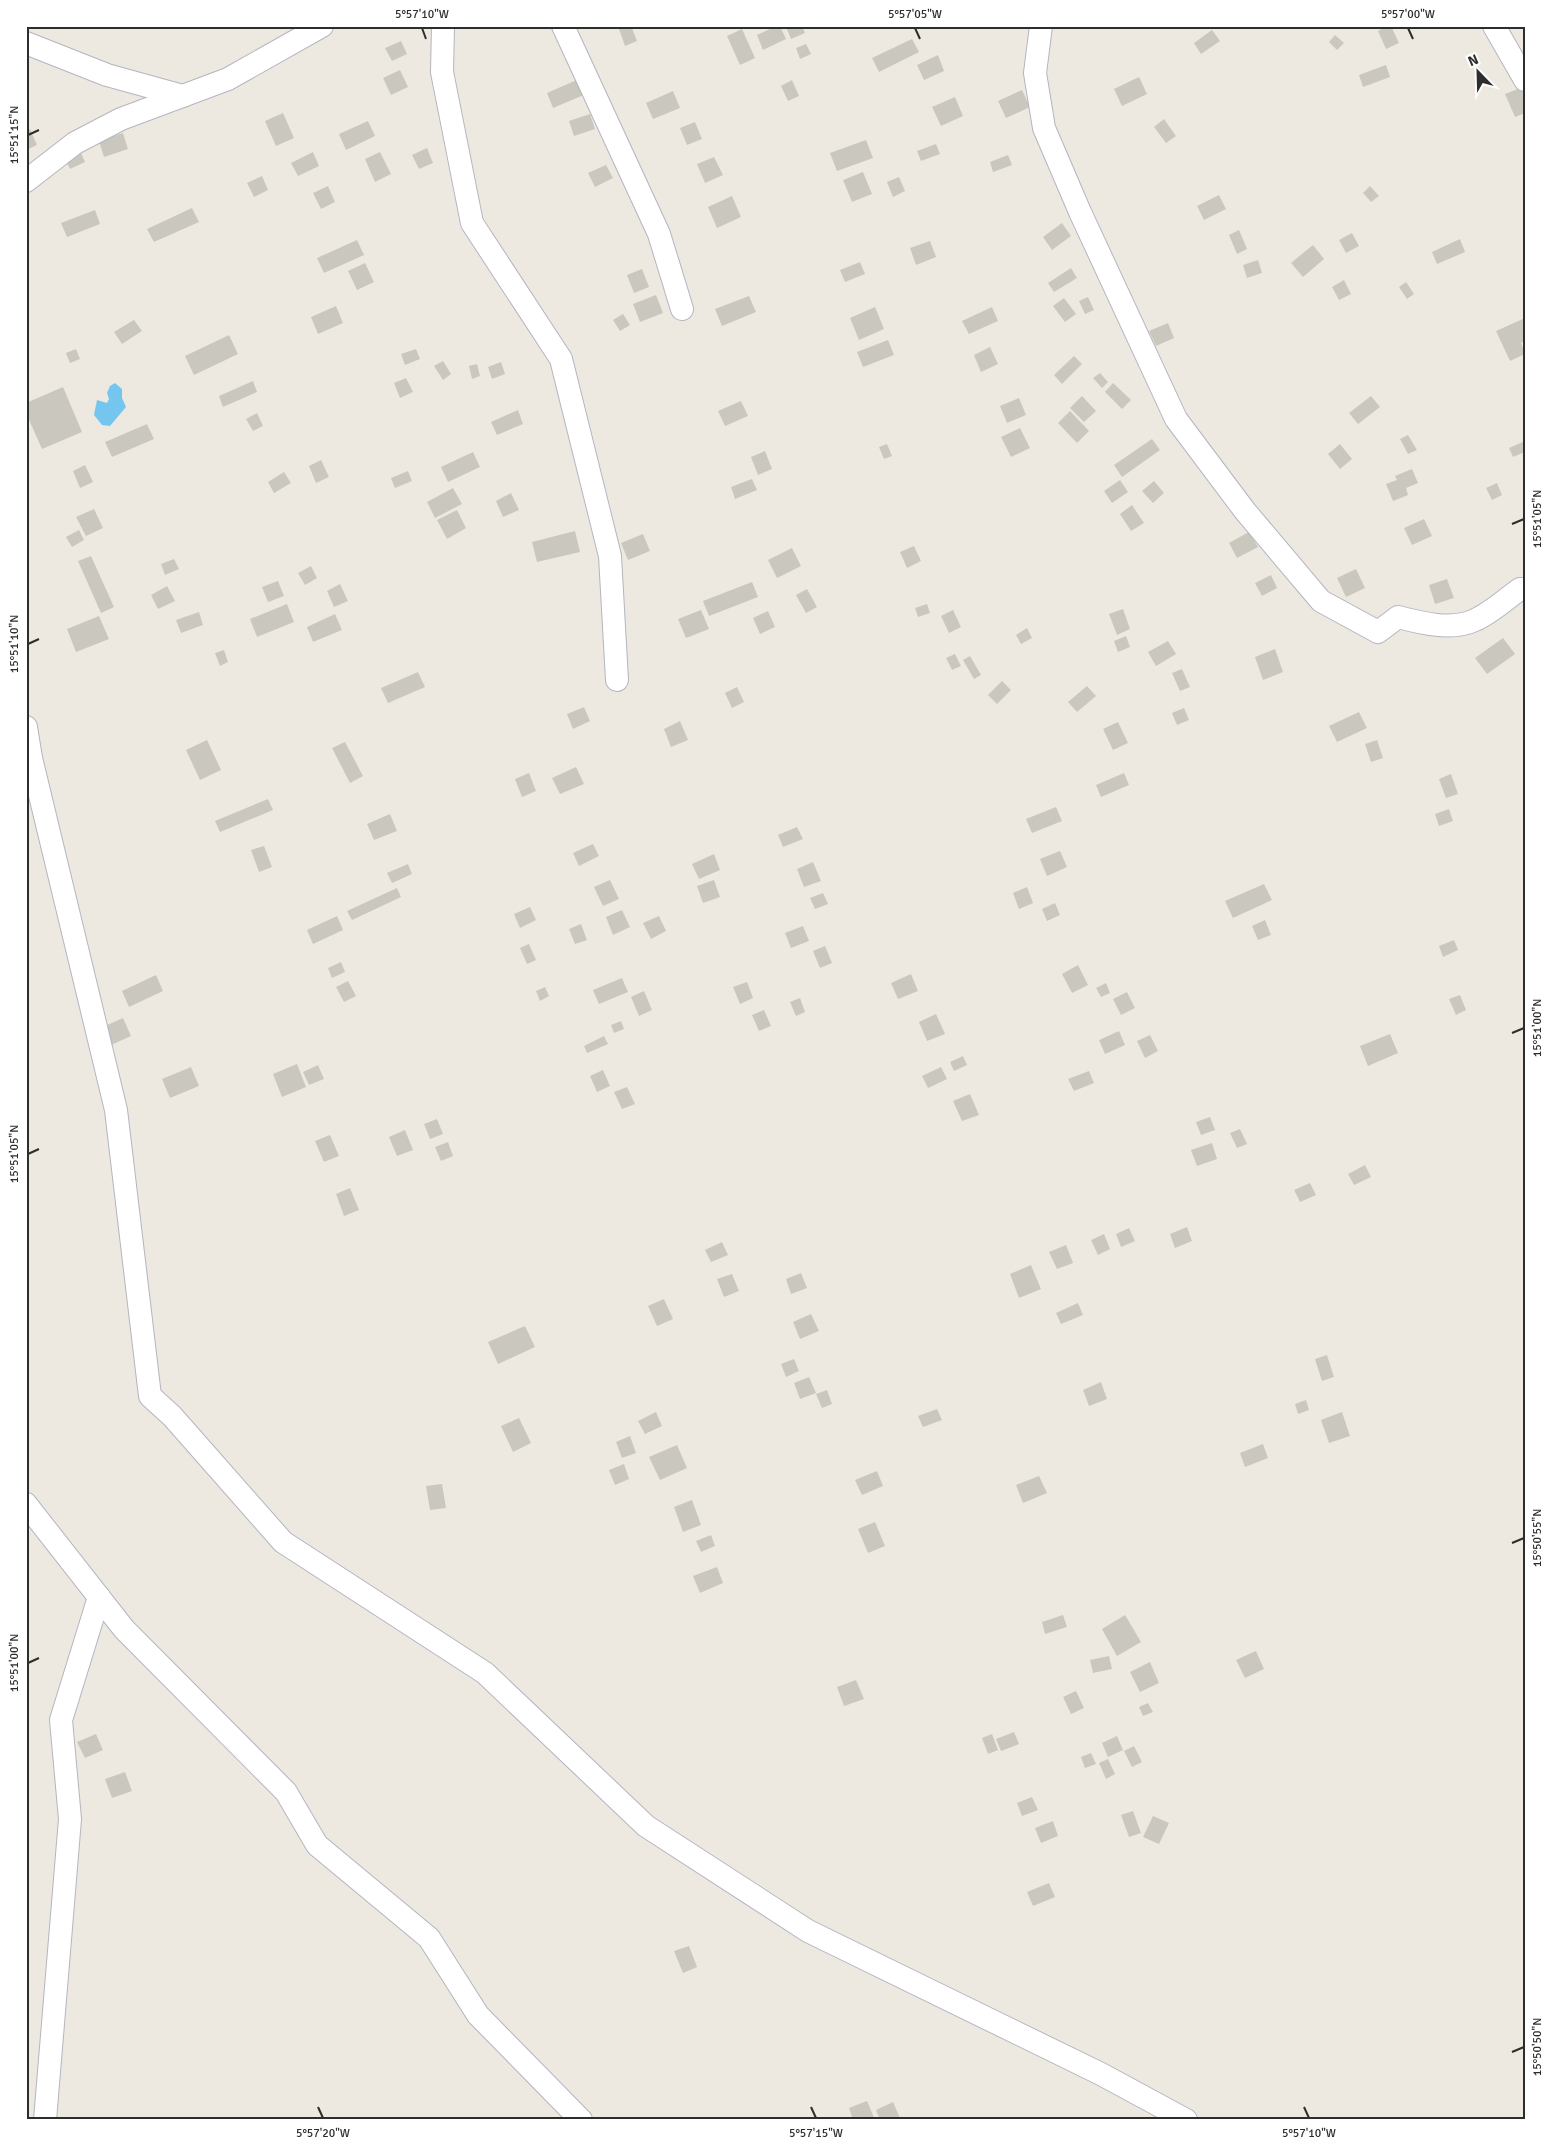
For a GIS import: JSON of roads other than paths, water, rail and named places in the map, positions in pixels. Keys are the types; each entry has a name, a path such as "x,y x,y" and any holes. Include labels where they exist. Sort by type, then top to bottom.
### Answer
{"street":[{"path":"26,181 75,143 121,119 228,78 322,26"},
{"path":"443,26 442,72 472,223 562,359 610,556 617,680"},
{"path":"563,26 659,234 682,310"},
{"path":"1041,26 1035,73 1044,128 1080,212 1176,419 1246,510 1321,601 1378,632 1398,616 1417,622 1458,626 1475,620 1520,589 1525,589"},
{"path":"1494,26 1525,80"},
{"path":"26,43 107,75 183,96"},
{"path":"26,727 29,767 116,1110 150,1396 172,1416 283,1542 485,1673 646,1826 808,1931 1101,2074 1186,2120"},
{"path":"26,1504 124,1630 286,1792 317,1845 429,1938 478,2016 581,2120"},
{"path":"45,2120 70,1818 61,1720 98,1597"}],"water":[{"path":"115,383 122,389 122,398 126,407 110,426 102,425 94,415 97,400 107,403 109,399 107,393 110,386"}]}
